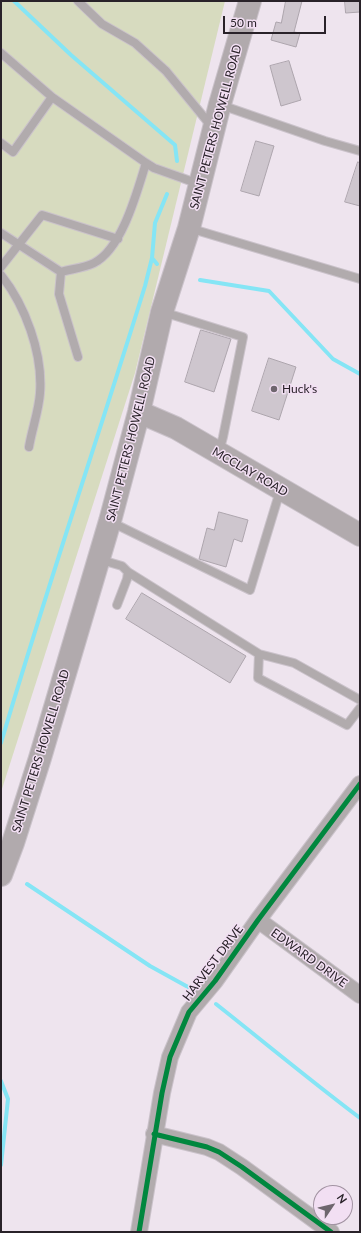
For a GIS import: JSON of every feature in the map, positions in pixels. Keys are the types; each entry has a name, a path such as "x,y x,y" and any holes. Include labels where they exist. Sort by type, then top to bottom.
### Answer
{"main road":[{"name":"SAINT PETERS HOWELL ROAD","path":"1,875 13,843 40,758 110,521 139,412 162,312 189,228 215,130 220,104 250,1"},
{"name":"MCCLAY ROAD","path":"139,412 176,428 360,535"}],"street":[{"name":"HARVEST DRIVE","path":"139,1232 154,1134 170,1057 189,1012 215,982 258,920 360,784"},
{"name":"EDWARD DRIVE","path":"258,920 360,995"},
{"path":"154,1134 207,1147 225,1156 331,1232"}],"lane":[{"path":"78,1 102,24 135,43 166,71 215,130"},
{"path":"1,53 52,97 146,163 154,168 200,184"},
{"path":"1,143 13,152 52,97"},
{"path":"220,104 325,141 360,151"},
{"path":"1,233 61,272 94,263 116,243 130,210 146,163"},
{"path":"1,267 42,215 118,239"},
{"path":"189,228 360,279"},
{"path":"61,272 59,294 78,357"},
{"path":"1,275 10,287 24,313 32,337 38,363 40,393 29,447"},
{"path":"162,312 243,337 223,437 218,453"},
{"path":"110,521 250,590 280,489"},
{"path":"98,559 122,566 128,572 259,654 294,663 360,700"},
{"path":"117,605 127,579 128,572"},
{"path":"259,654 258,678 347,725 360,708"}],"green space":[{"path":"1,1 225,1 135,373 1,792"}],"building":[{"path":"286,1 302,1 294,32 300,33 296,47 271,40 276,22 281,23"},
{"path":"345,1 360,1 360,12 346,13"},
{"path":"289,61 301,100 281,106 270,66"},
{"path":"256,141 274,146 259,196 241,191"},
{"path":"358,162 360,163 360,206 345,202"},
{"path":"201,330 231,339 214,392 185,382"},
{"name":"Huck's","path":"269,358 296,367 279,420 252,411"},
{"path":"219,512 248,520 242,542 234,539 226,567 199,559 207,528 214,530"},
{"path":"142,593 246,656 230,683 126,619"}],"waterway":[{"path":"14,1 71,55 175,145 177,161"},
{"path":"1,743 145,286 152,258 155,223 167,194"},
{"path":"152,258 157,264"},
{"path":"200,280 269,291 333,359 360,374"},
{"path":"27,884 150,966 188,987"},
{"path":"216,1004 360,1118"},
{"path":"1,1081 8,1099 1,1165"}],"cycle path":[{"path":"139,1232 162,1093 170,1057 189,1012 215,981 258,920 360,784"},
{"path":"154,1134 207,1147 219,1152 331,1232"}],"place":[{"name":"Huck's","path":"274,389"}]}
